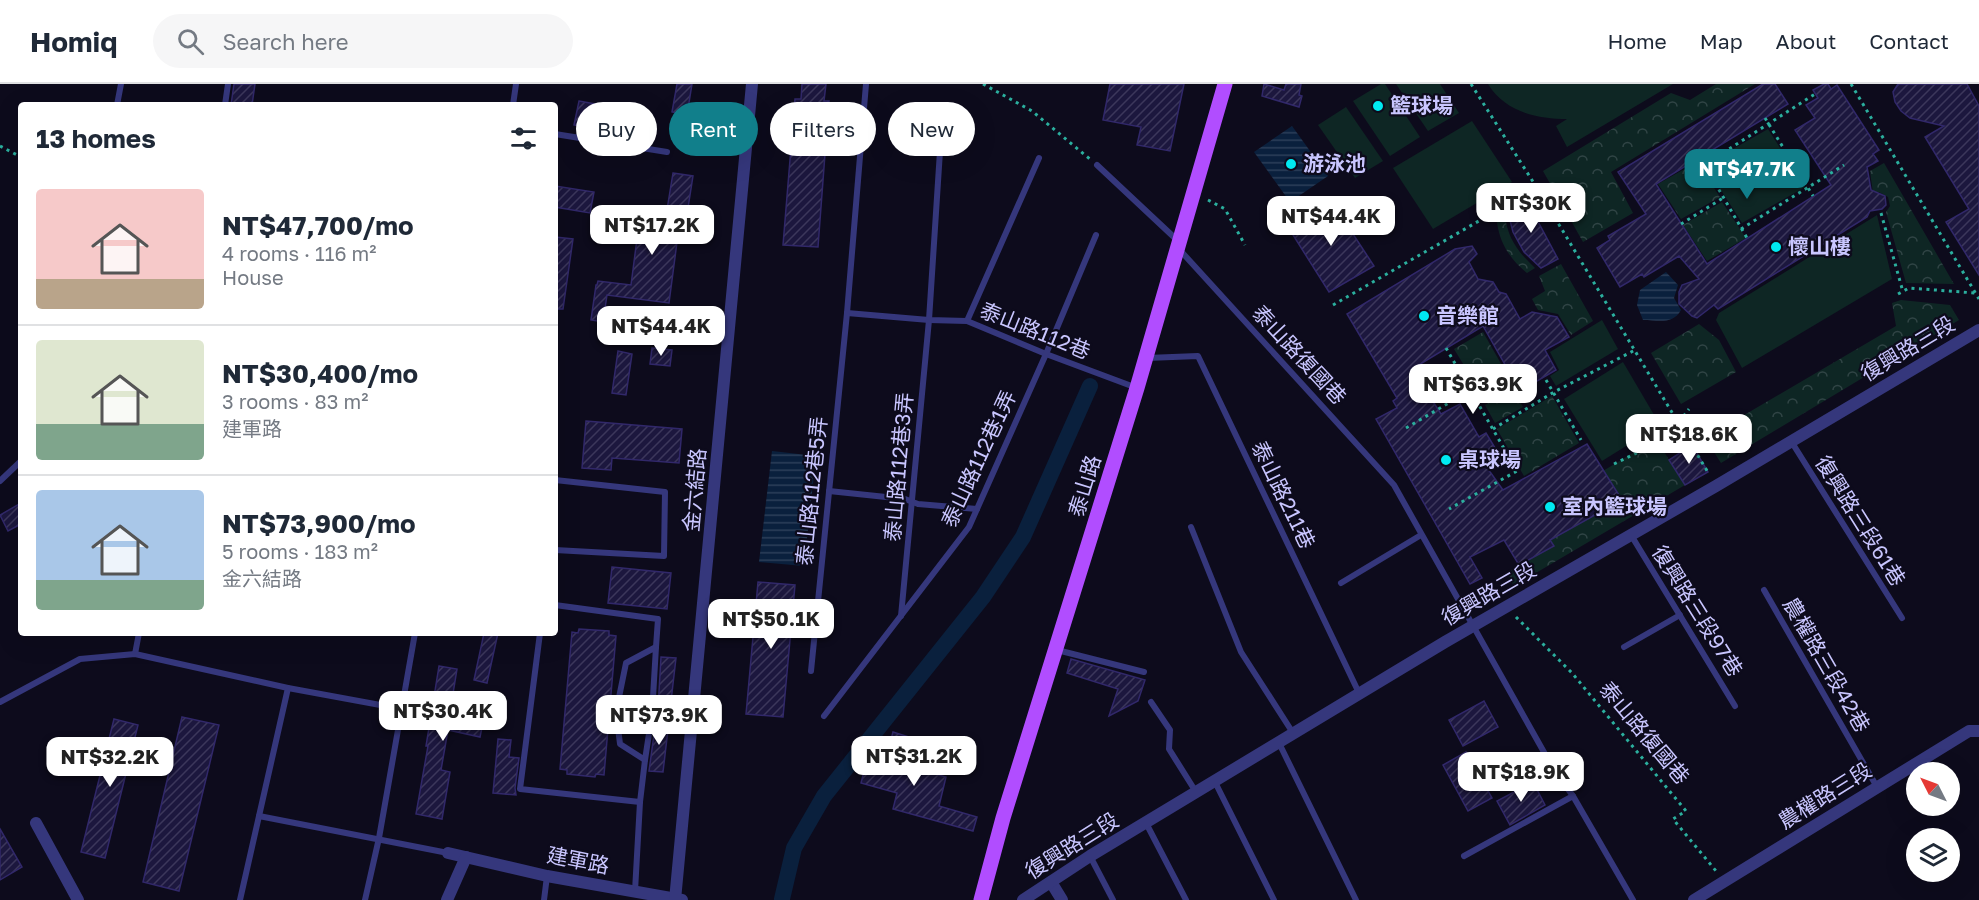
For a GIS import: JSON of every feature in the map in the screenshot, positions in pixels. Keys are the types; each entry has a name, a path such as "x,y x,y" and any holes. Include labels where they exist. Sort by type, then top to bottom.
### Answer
{"main road":[{"name":"泰山路","path":"981,900 1003,818 1146,358 1225,84"}],"street":[{"name":"金六結路","path":"677,900 752,84"},
{"name":"復興路三段","path":"1023,900 1090,856 1473,626 1716,486 1979,330"},
{"name":"農權路三段","path":"1694,900 1969,731 1979,731"},
{"path":"36,823 78,900"},
{"name":"建軍路","path":"448,853 547,876 677,900"},
{"path":"447,900 466,857"},
{"path":"1051,882 1062,900"}],"lane":[{"path":"118,102 121,84"},
{"path":"225,102 228,84"},
{"path":"513,102 516,84"},
{"name":"泰山路112巷5弄","path":"811,671 847,313 866,84"},
{"path":"558,134 667,152"},
{"name":"泰山路112巷3弄","path":"901,617 929,320 940,156"},
{"path":"968,321 1039,158"},
{"name":"泰山路復國巷","path":"1096,165 1179,245 1394,485 1554,770 1573,796 1633,900"},
{"name":"泰山路112巷1弄","path":"824,716 969,527 1096,235"},
{"name":"泰山路112巷","path":"847,313 968,321 1046,354 1137,388"},
{"name":"泰山路211巷","path":"1146,358 1198,356 1360,694"},
{"name":"復興路三段61巷","path":"1791,441 1902,618"},
{"path":"0,481 18,464"},
{"path":"558,480 665,492 664,556 558,550"},
{"path":"829,491 905,499 918,504 977,509"},
{"path":"1191,526 1241,652 1294,734"},
{"path":"1341,583 1421,535"},
{"name":"復興路三段97巷","path":"1630,535 1735,706"},
{"name":"農權路三段42巷","path":"1764,590 1877,787"},
{"path":"558,605 658,619 652,714 640,802 635,892"},
{"path":"1624,647 1680,615"},
{"path":"135,654 138,636"},
{"path":"365,900 379,838 414,636"},
{"path":"540,636 520,789 640,802"},
{"path":"645,760 620,744 616,712 626,663 656,647"},
{"path":"1056,649 1144,672"},
{"path":"0,702 80,659 135,654 288,688 402,709"},
{"path":"240,900 288,688"},
{"path":"1151,702 1170,730 1169,749 1197,793"},
{"path":"652,714 693,717"},
{"path":"1279,743 1356,900"},
{"path":"1215,782 1274,900"},
{"path":"1464,856 1573,796"},
{"path":"259,816 448,853"},
{"path":"1146,823 1186,900"},
{"path":"1090,856 1113,900"},
{"path":"544,900 547,876"}],"path":[{"path":"983,84 1032,111 1096,165"},
{"path":"1471,84 1537,188 1716,486"},
{"path":"1851,84 1979,299"},
{"path":"1704,165 1815,94"},
{"path":"1765,118 1813,196"},
{"path":"0,146 18,155"},
{"path":"1700,157 1747,238"},
{"path":"1741,228 1844,165"},
{"path":"1332,306 1537,188"},
{"path":"1194,194 1225,209 1245,245"},
{"path":"1681,224 1723,198"},
{"path":"1881,213 1903,292"},
{"path":"1898,294 1909,288 1975,292"},
{"path":"1446,348 1517,471 1449,508"},
{"path":"1493,429 1554,392 1635,350"},
{"path":"1546,380 1581,440"},
{"path":"1406,428 1471,390"},
{"path":"1679,422 1689,409"},
{"path":"1614,464 1684,430"},
{"name":"泰山路復國巷","path":"1507,607 1572,673 1686,811 1673,819 1725,882"}],"green space":[{"path":"1381,84 1385,84 1420,137 1390,156 1353,101"},
{"path":"1396,84 1440,84 1459,113 1428,131"},
{"path":"1488,84 1673,84 1567,147 1556,126 1567,119 1523,112 1503,101"},
{"path":"1716,84 1755,84 1611,172 1633,213 1583,242 1543,171 1671,93 1690,100"},
{"path":"1346,107 1383,161 1355,178 1318,125"},
{"path":"1472,121 1512,182 1433,229 1393,168"},
{"path":"1768,129 1805,187 1742,223 1705,165"},
{"path":"1697,162 1720,197 1681,219 1658,184"},
{"path":"1884,163 1954,284 1906,283 1886,212 1890,206 1888,197 1879,192 1873,193 1870,171"},
{"path":"1722,202 1746,238 1707,261 1683,225"},
{"path":"1877,215 1892,279 1742,368 1716,320 1719,313"},
{"path":"1505,216 1515,245 1535,268 1527,273 1511,257 1503,244 1497,222"},
{"path":"1561,264 1593,321 1571,335 1558,314 1538,310 1532,299 1545,291 1539,276"},
{"path":"1901,300 1950,305 1959,320 1721,463 1705,438 1896,326 1892,303"},
{"path":"1602,320 1618,349 1556,386 1550,376 1559,370 1550,352"},
{"path":"1699,324 1719,340 1736,372 1681,404 1651,353"},
{"path":"1483,332 1504,369 1476,385 1454,349"},
{"path":"1623,362 1660,425 1602,461 1564,399"},
{"path":"1446,368 1457,388 1437,400 1426,380"},
{"path":"1513,389 1523,407 1495,423 1485,405"},
{"path":"1552,396 1579,443 1524,476 1497,429"},
{"path":"1656,439 1685,485 1514,586 1506,573 1551,546 1549,541 1618,499 1603,471"}],"water":[{"name":"游泳池","path":"1292,126 1328,176 1290,202 1254,152"},
{"path":"1666,272 1678,285 1674,298 1681,310 1678,315 1669,320 1643,320 1637,305 1640,290"},
{"path":"772,451 816,456 804,566 759,562"}],"building":[{"path":"234,84 255,84 252,102 231,102"},
{"path":"677,84 692,84 689,102 674,102"},
{"path":"802,84 826,84 824,101 829,102 795,102 795,99 801,99"},
{"path":"1110,84 1184,84 1170,151 1137,145 1141,127 1103,120"},
{"path":"1264,84 1284,90 1286,84 1301,84 1299,95 1302,96 1299,107 1262,96"},
{"path":"1763,84 1775,84 1788,104 1656,184 1707,264 1831,185 1795,130 1815,118 1806,105 1818,98 1813,90 1824,84 1828,84 1831,89 1837,85 1879,150 1873,154 1878,161 1867,167 1871,190 1885,196 1886,205 1882,209 1870,211 1867,217 1718,309 1714,305 1697,318 1679,304 1679,292 1682,285 1699,279 1679,256 1644,277 1642,274 1620,287 1597,248 1610,240 1608,236 1646,214 1618,172"},
{"path":"1898,84 1967,84 1979,106 1979,275 1946,222 1969,209 1925,137 1944,126 1910,118 1901,111 1895,102 1893,92"},
{"path":"790,156 825,156 818,247 783,245"},
{"path":"673,173 693,176 685,227 679,227 669,303 607,295 603,322 591,320 598,281 631,285 638,231 663,234"},
{"path":"558,186 594,192 590,213 558,208"},
{"path":"1526,199 1558,259 1541,268 1524,252 1513,232 1507,209"},
{"path":"1332,202 1374,266 1329,292 1288,227"},
{"path":"558,237 573,239 563,309 558,309"},
{"path":"1472,246 1477,254 1469,262 1478,279 1493,282 1499,292 1506,294 1520,319 1532,312 1557,317 1569,337 1545,350 1556,370 1520,391 1483,326 1412,369 1441,414 1460,404 1479,437 1486,433 1503,461 1488,469 1503,490 1587,444 1622,500 1550,540 1554,546 1519,565 1504,540 1470,557 1482,578 1470,584 1376,419 1397,408 1393,401 1397,398 1347,314 1455,249"},
{"path":"652,348 672,350 670,366 650,364"},
{"path":"618,351 632,354 626,395 612,393"},
{"path":"586,421 682,429 679,463 612,458 611,470 582,468"},
{"path":"1692,445 1708,472 1685,485 1669,460"},
{"path":"18,505 18,526 8,531 0,515"},
{"path":"612,567 671,573 667,609 608,603"},
{"path":"758,582 795,585 783,717 746,714"},
{"path":"579,629 609,631 609,635 616,636 604,775 596,774 595,777 567,774 567,770 560,769 572,632 578,633"},
{"path":"483,636 497,636 487,683 474,680"},
{"path":"661,657 676,658 670,710 658,709"},
{"path":"1071,659 1145,680 1138,701 1109,716 1118,689 1067,673"},
{"path":"439,666 457,669 451,706 485,713 480,737 448,730 441,770 450,772 442,819 416,814"},
{"path":"1484,701 1498,727 1463,746 1449,720"},
{"path":"182,717 219,725 179,891 143,882"},
{"path":"114,719 138,725 105,858 81,852"},
{"path":"656,720 669,721 663,772 649,771"},
{"path":"893,732 912,738 904,765 946,777 939,806 977,817 973,831 893,809 897,793 861,783 866,764 883,769"},
{"path":"498,739 511,740 509,757 519,758 516,795 493,793"},
{"path":"1466,752 1492,798 1468,811 1443,765"},
{"path":"1533,782 1545,805 1510,825 1497,801"},
{"path":"0,829 22,867 0,880"}],"waterway":[{"path":"782,899 794,848 824,796 983,597 1023,537 1090,386"}],"place":[{"name":"籃球場","path":"1378,106"},
{"name":"游泳池","path":"1291,164"},
{"name":"懷山樓","path":"1776,247"},
{"name":"音樂館","path":"1424,316"},
{"name":"桌球場","path":"1446,460"},
{"name":"室內籃球場","path":"1550,507"}]}
